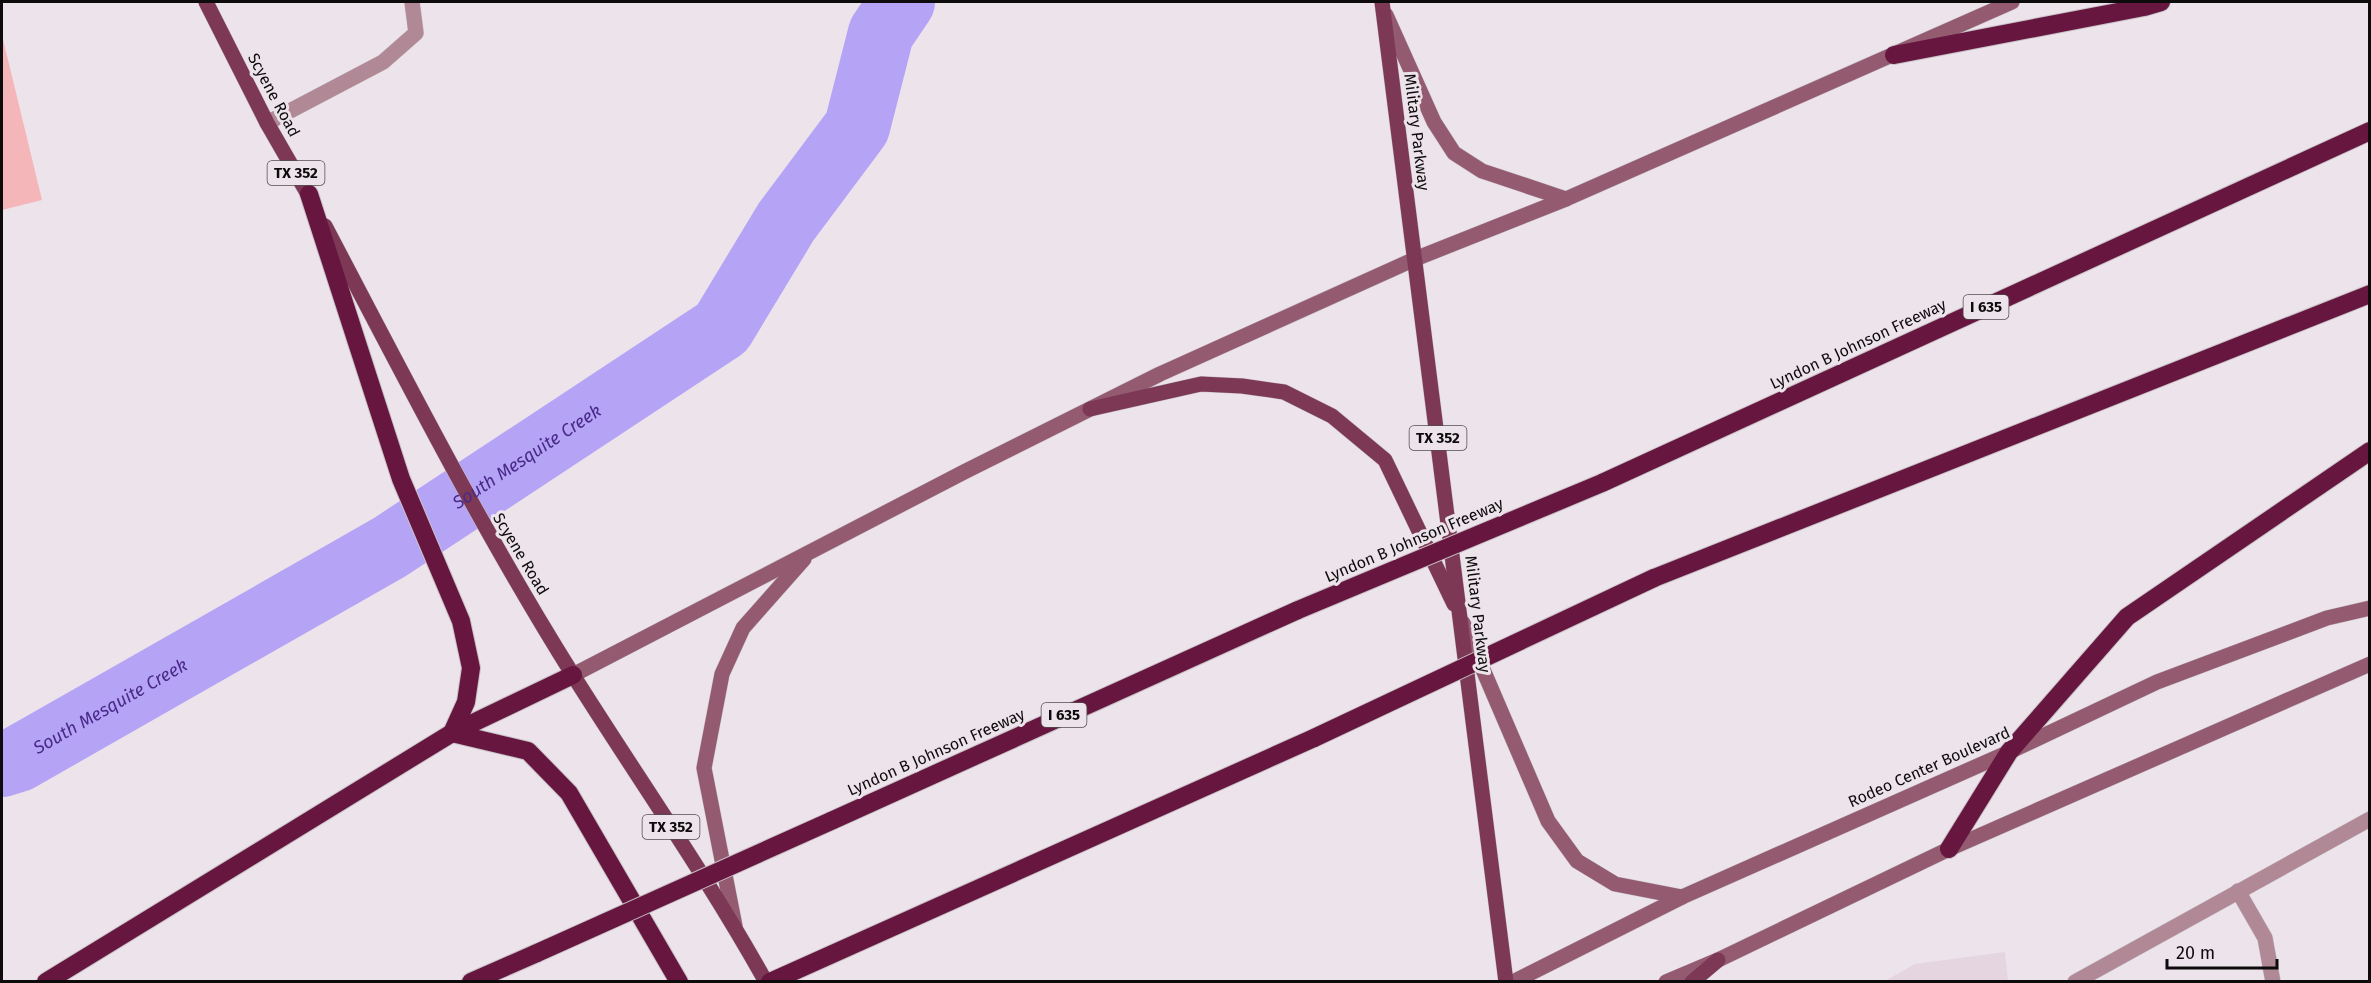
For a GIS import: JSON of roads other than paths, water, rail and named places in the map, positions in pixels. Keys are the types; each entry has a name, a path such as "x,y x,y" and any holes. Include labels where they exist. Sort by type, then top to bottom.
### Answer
{"highway":[{"path":"1894,55 2161,2"},
{"name":"Lyndon B Johnson Freeway","path":"471,981 1298,610 1602,483 2370,131"},
{"path":"309,194 401,479 460,621 471,668 466,702 452,733"},
{"path":"768,981 1314,738 1654,578 2370,294"},
{"path":"1949,849 2009,752 2127,617 2370,451"},
{"path":"46,981 452,733 573,675"},
{"path":"452,733 528,751 569,793 679,981"}],"main road":[{"name":"Scyene Road","path":"206,2 267,123 309,194 473,508 573,675 768,981"},
{"path":"573,675 964,472 1160,374 1415,259 1566,199 2012,2"},
{"path":"1382,5 1434,122 1454,153 1482,171 1566,199"},
{"name":"Military Parkway","path":"1382,5 1506,981"},
{"path":"1090,409 1201,384 1242,386 1284,392 1332,416 1385,460 1461,617 1548,821 1578,861 1615,884 1682,897"},
{"path":"735,926 704,768 722,674 743,628 810,553"},
{"name":"Rodeo Center Boulevard","path":"1512,981 1682,897 2009,752 2157,682 2327,618 2370,608"},
{"path":"1666,981 1718,960 1949,849 2370,664"},
{"path":"1692,981 1718,960"}],"lane":[{"path":"267,123 383,62 416,33 412,2"},
{"path":"2075,981 2370,819"},
{"path":"2238,891 2265,938 2273,981"}],"waterway":[{"name":"South Mesquite Creek","path":"2,764 18,759 390,547 722,328 786,222 857,127 881,33 902,2"}]}
